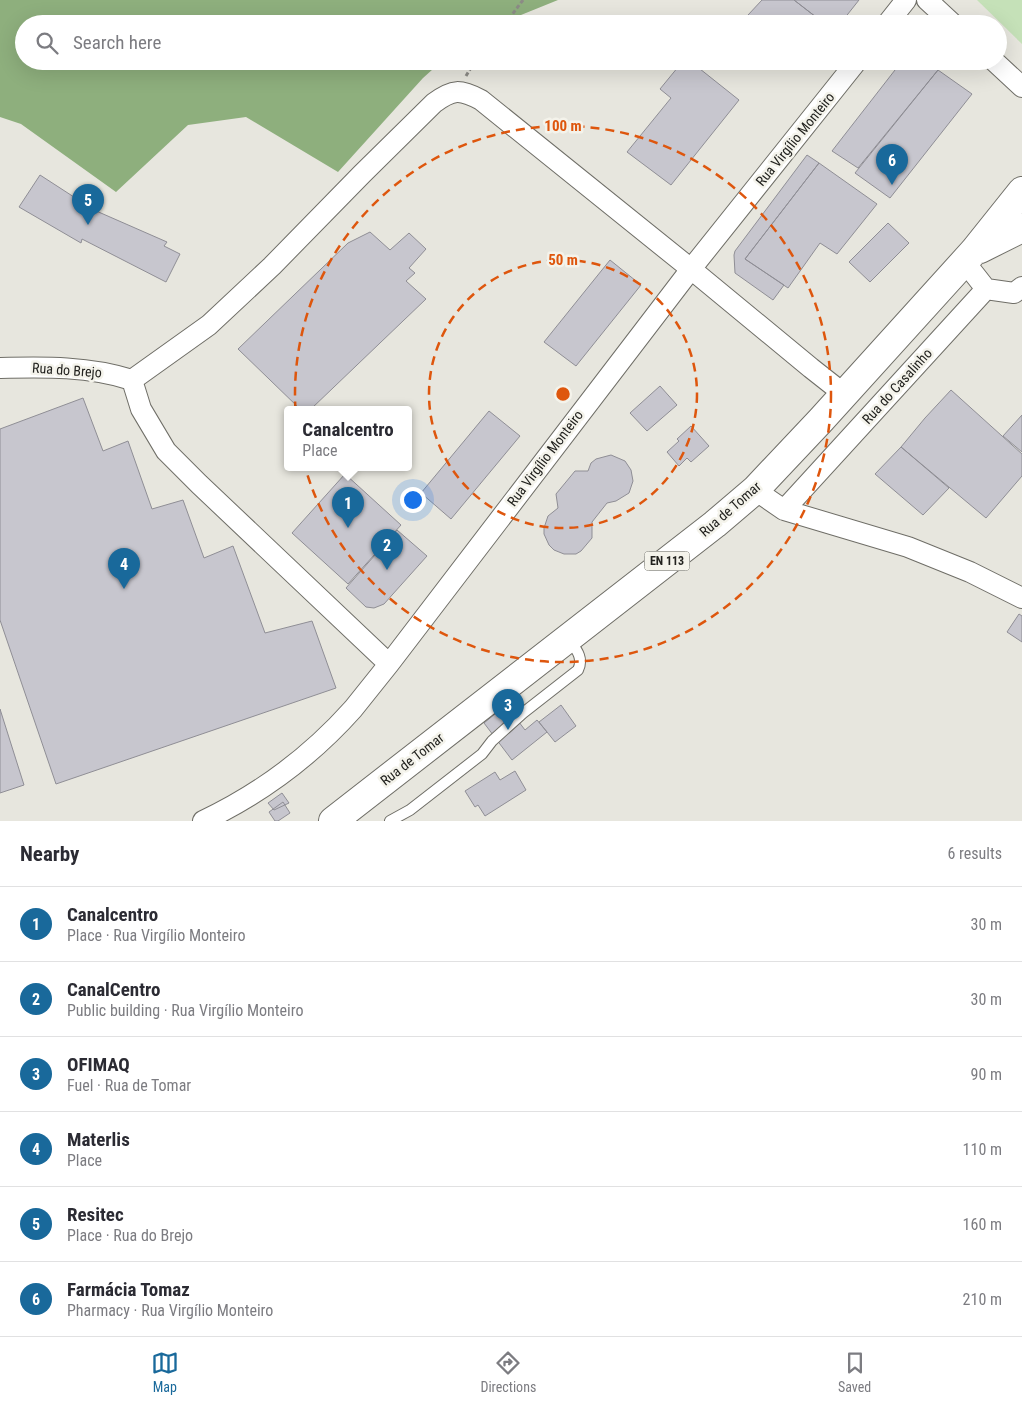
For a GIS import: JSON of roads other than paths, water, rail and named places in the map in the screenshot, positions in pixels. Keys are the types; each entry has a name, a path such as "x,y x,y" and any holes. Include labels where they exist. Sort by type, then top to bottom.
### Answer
{"main road":[{"name":"Rua de Tomar","path":"340,820 568,637 715,524 755,490 969,256 1022,191"},
{"name":"Rua de Tomar","path":"969,256 1022,228"}],"street":[{"path":"894,15 906,0"},
{"path":"927,0 943,15"},
{"name":"Rua Virgílio Monteiro","path":"203,821 258,791 301,760 352,710 691,269 850,70"},
{"path":"1003,70 1021,87"},
{"path":"389,664 166,451 141,409 132,380 209,325 272,266 434,103 446,95 457,91 481,100 844,394"},
{"path":"969,256 986,289 1014,293 1022,287"},
{"name":"Rua do Casalinho","path":"784,510 986,289"},
{"name":"Rua do Brejo","path":"0,368 46,367 94,370 132,380"},
{"path":"755,490 784,510 908,547 970,572 1022,598"}],"lane":[{"path":"390,821 410,810 482,754 492,741 523,713 578,670 580,656 568,637"}],"place":[{"name":"Farmácia Tomaz","path":"892,185"},
{"name":"Resitec","path":"88,225"},
{"name":"Canalcentro","path":"348,528"},
{"name":"CanalCentro","path":"387,570"},
{"name":"Materlis","path":"124,589"},
{"name":"OFIMAQ","path":"508,730"}]}
